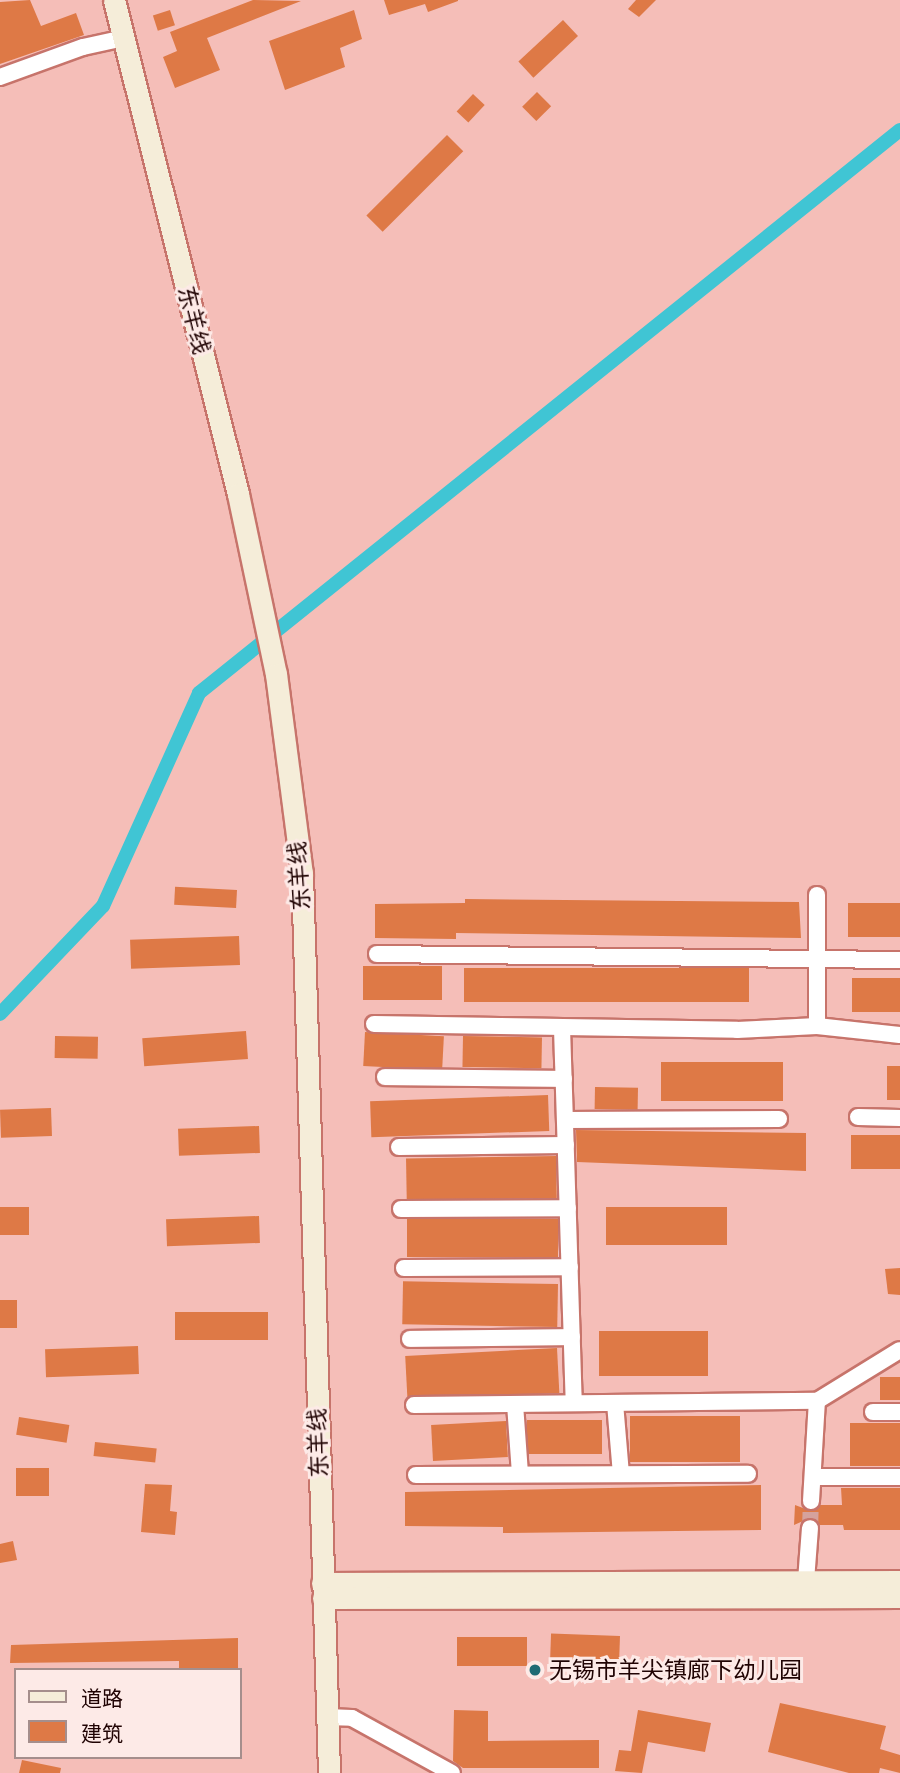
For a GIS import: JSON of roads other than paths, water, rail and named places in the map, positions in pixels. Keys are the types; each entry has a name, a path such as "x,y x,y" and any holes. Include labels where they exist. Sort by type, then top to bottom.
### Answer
{"main road":[{"name":"东羊线","path":"114,0 275,670 302,873 329,1773"},
{"path":"323,1590 900,1581"},
{"path":"323,1590 900,1597"}],"street":[{"path":"0,77 83,47 124,38"},
{"path":"817,895 817,1026"},
{"path":"377,954 900,960"},
{"path":"374,1024 737,1030 817,1026 900,1035"},
{"path":"562,1028 574,1403"},
{"path":"385,1077 564,1079"},
{"path":"858,1117 900,1118"},
{"path":"565,1120 779,1119"},
{"path":"398,1147 566,1145"},
{"path":"401,1209 568,1208"},
{"path":"404,1269 570,1267"},
{"path":"410,1339 572,1337"},
{"path":"414,1405 817,1401 900,1350"},
{"path":"811,1501 817,1401"},
{"path":"615,1403 621,1474"},
{"path":"515,1404 520,1474"},
{"path":"873,1412 900,1412"},
{"path":"416,1475 748,1474"},
{"path":"813,1477 900,1477"},
{"path":"807,1581 810,1528"},
{"path":"327,1717 352,1718 453,1773"}],"waterway":[{"path":"0,1014 103,906 199,693 900,130"}],"tunnel":[{"path":"810,1528 811,1501"}],"place":[{"name":"无锡市羊尖镇廊下幼儿园","path":"535,1670"}]}
